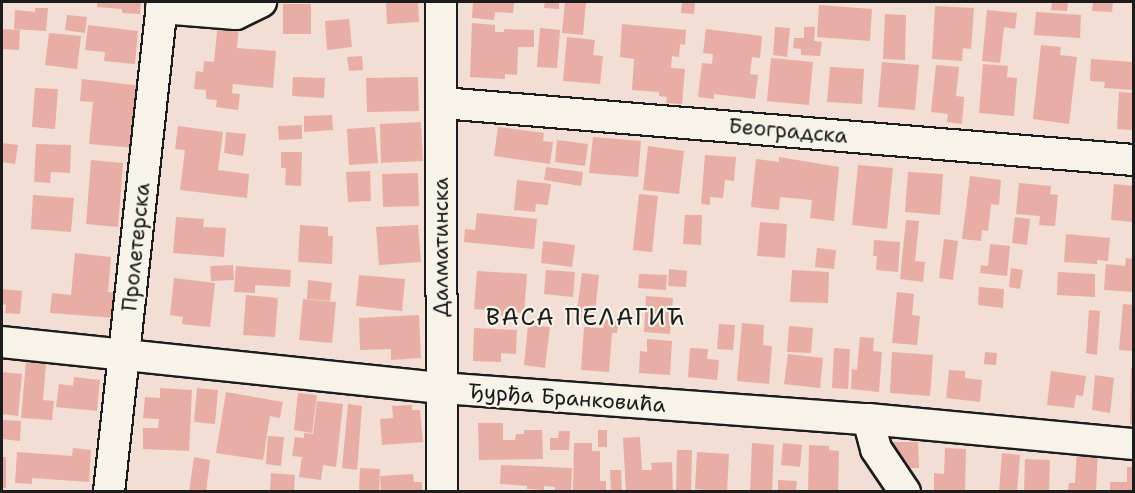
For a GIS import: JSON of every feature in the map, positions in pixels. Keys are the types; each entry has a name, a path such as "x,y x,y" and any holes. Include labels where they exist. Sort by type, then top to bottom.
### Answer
{"street":[{"path":"162,5 236,14 261,2"},
{"name":"Далматинска","path":"441,2 442,492"},
{"name":"Пролетерска","path":"109,492 162,5"},
{"name":"Београдска","path":"442,102 1134,160"},
{"name":"Ђурђа Бранковића","path":"2,342 441,388 868,419 1134,444"},
{"path":"868,419 876,449 905,492"}],"building":[{"path":"97,2 141,2 140,14 122,13 122,9 97,7"},
{"path":"386,2 418,2 419,22 387,24"},
{"path":"473,2 514,2 513,13 495,12 494,20 472,18"},
{"path":"545,2 559,2 559,9 544,8"},
{"path":"565,2 586,2 583,35 562,33"},
{"path":"682,2 695,2 694,14 681,13"},
{"path":"1052,2 1068,2 1067,11 1051,10"},
{"path":"1093,2 1113,2 1112,12 1092,11"},
{"path":"283,4 311,4 311,34 283,34"},
{"path":"819,5 872,9 870,41 817,37"},
{"path":"935,6 974,8 971,49 963,48 962,61 932,59"},
{"path":"35,8 48,8 46,31 14,29 15,10 35,12"},
{"path":"987,10 1017,13 1015,29 1004,27 1000,63 982,61"},
{"path":"1036,12 1081,15 1080,38 1034,35"},
{"path":"885,14 906,15 905,60 883,59"},
{"path":"67,15 87,17 85,33 65,30"},
{"path":"349,19 352,47 327,50 325,21"},
{"path":"218,22 239,24 237,48 276,51 273,88 233,84 232,93 240,94 238,110 216,107 217,100 206,99 206,90 194,89 196,71 203,72 204,61 214,62"},
{"path":"472,23 495,25 495,32 504,32 504,29 534,30 534,47 518,47 517,75 505,74 505,79 470,77"},
{"path":"622,24 686,30 685,45 680,44 679,57 672,56 671,68 685,69 682,104 666,103 667,97 659,96 659,92 632,90 634,59 620,57"},
{"path":"88,25 138,31 135,64 104,61 105,52 85,50"},
{"path":"775,27 790,28 787,57 773,55"},
{"path":"804,27 815,27 814,41 822,42 820,56 801,55 801,49 793,48 794,38 804,38"},
{"path":"540,28 560,30 557,68 537,67"},
{"path":"2,29 20,30 19,50 2,49"},
{"path":"706,29 762,36 760,58 752,57 750,74 758,75 755,99 714,94 714,99 698,97 702,63 712,64 713,54 703,53"},
{"path":"49,33 81,36 77,69 45,65"},
{"path":"567,37 595,40 593,55 603,56 600,84 563,81"},
{"path":"1041,45 1061,47 1060,55 1077,57 1069,124 1033,119"},
{"path":"362,56 363,70 349,71 347,57"},
{"path":"771,58 813,62 809,105 767,101"},
{"path":"1091,59 1134,62 1134,90 1104,88 1105,82 1090,81"},
{"path":"882,62 919,65 915,110 878,107"},
{"path":"983,64 1008,66 1007,77 1017,78 1014,116 979,113"},
{"path":"936,65 959,67 956,96 964,97 962,124 947,122 948,114 931,112"},
{"path":"830,67 864,69 862,104 827,102"},
{"path":"293,77 325,78 324,98 292,96"},
{"path":"418,77 419,111 367,112 366,78"},
{"path":"82,79 142,86 136,148 89,144 93,102 80,101"},
{"path":"35,88 58,89 55,129 32,127"},
{"path":"1119,92 1134,93 1134,130 1117,129"},
{"path":"332,115 333,130 304,132 304,116"},
{"path":"421,122 423,161 381,163 380,124"},
{"path":"302,125 302,139 279,140 278,126"},
{"path":"178,126 223,132 218,170 249,174 247,198 180,190 185,150 175,149"},
{"path":"375,127 378,163 349,165 347,129"},
{"path":"498,127 544,133 543,141 553,142 550,164 494,156"},
{"path":"226,132 246,134 243,156 224,153"},
{"path":"593,137 641,141 638,177 589,173"},
{"path":"557,140 588,144 585,166 555,162"},
{"path":"2,143 18,145 15,164 2,162"},
{"path":"36,144 71,145 70,173 51,172 50,183 34,182"},
{"path":"648,146 684,151 679,194 643,190"},
{"path":"281,152 302,152 301,186 285,185 286,168 281,168"},
{"path":"705,155 736,157 734,181 725,180 723,198 710,197 710,205 701,204"},
{"path":"779,157 839,167 834,221 810,218 812,200 780,197 779,210 751,207 756,159 779,162"},
{"path":"91,160 123,163 118,227 86,224"},
{"path":"858,165 893,168 887,229 852,225"},
{"path":"546,167 583,172 581,186 544,180"},
{"path":"370,171 371,201 348,202 346,172"},
{"path":"908,172 943,174 940,215 905,212"},
{"path":"418,173 419,206 383,207 382,174"},
{"path":"970,176 1001,180 999,205 991,204 988,231 982,230 981,241 962,239"},
{"path":"517,180 551,184 548,205 536,204 535,212 514,210"},
{"path":"1019,183 1051,186 1050,194 1058,195 1055,226 1039,225 1040,216 1016,214"},
{"path":"1114,184 1134,186 1134,222 1111,220"},
{"path":"639,194 658,196 652,252 633,250"},
{"path":"33,195 74,198 71,232 31,229"},
{"path":"477,213 537,219 534,249 464,242 465,229 475,230"},
{"path":"685,215 702,215 701,245 683,244"},
{"path":"176,217 204,219 203,227 226,228 224,257 173,253"},
{"path":"1015,217 1030,219 1027,245 1012,243"},
{"path":"906,220 919,221 915,261 925,262 923,282 900,279"},
{"path":"760,222 787,224 785,258 757,256"},
{"path":"300,225 328,227 328,236 333,236 332,264 298,262"},
{"path":"418,225 421,262 379,265 376,227"},
{"path":"1066,234 1110,238 1108,261 1097,260 1097,264 1064,262"},
{"path":"944,239 958,241 953,280 939,278"},
{"path":"874,240 900,242 898,272 876,270 877,256 873,256"},
{"path":"543,241 575,245 572,267 541,263"},
{"path":"990,244 1010,246 1007,276 980,273 981,265 988,266"},
{"path":"817,248 836,250 834,269 815,267"},
{"path":"75,253 111,257 108,292 117,293 115,318 50,313 52,293 71,295"},
{"path":"1126,258 1134,259 1134,292 1104,290 1106,264 1125,266"},
{"path":"233,265 234,280 211,281 210,266"},
{"path":"236,266 291,270 290,287 255,285 255,293 234,292"},
{"path":"1011,268 1023,270 1020,289 1009,287"},
{"path":"669,269 687,271 686,287 668,286"},
{"path":"546,270 575,272 573,297 544,294"},
{"path":"792,270 829,272 828,303 790,302"},
{"path":"477,271 527,274 524,313 509,312 509,316 489,315 489,310 474,309"},
{"path":"1058,272 1095,274 1095,297 1057,295"},
{"path":"582,273 599,275 594,321 576,318"},
{"path":"639,274 667,275 666,290 638,288"},
{"path":"359,275 405,279 402,311 356,306"},
{"path":"174,278 215,283 210,327 182,324 183,317 170,315"},
{"path":"308,280 332,283 330,301 307,299"},
{"path":"979,287 1004,289 1003,308 978,305"},
{"path":"2,289 22,291 20,314 5,313 6,305 2,304"},
{"path":"897,292 914,294 912,315 920,316 917,345 892,343"},
{"path":"246,295 278,298 275,337 243,335"},
{"path":"646,296 673,298 670,334 644,332"},
{"path":"303,299 336,302 332,343 299,340"},
{"path":"1123,304 1134,305 1134,351 1119,350"},
{"path":"1089,310 1100,311 1097,355 1086,353"},
{"path":"419,315 421,358 391,360 391,349 360,350 359,318"},
{"path":"603,319 618,321 617,333 612,333 609,372 581,370 584,327 603,328"},
{"path":"742,323 764,325 763,345 772,346 769,384 737,381"},
{"path":"719,324 735,325 733,350 717,349"},
{"path":"528,325 550,327 545,368 524,365"},
{"path":"789,326 813,328 811,353 787,352"},
{"path":"474,328 517,330 516,354 501,353 501,362 473,361"},
{"path":"860,337 874,338 873,351 882,352 879,392 851,389 852,369 857,370"},
{"path":"647,339 672,341 670,375 639,373 640,351 647,352"},
{"path":"690,348 708,349 707,359 719,360 717,380 688,377"},
{"path":"834,348 850,349 848,389 832,388"},
{"path":"892,352 933,355 930,396 890,393"},
{"path":"985,352 997,353 996,365 984,364"},
{"path":"788,354 823,358 820,388 784,384"},
{"path":"26,362 46,364 43,400 54,401 52,420 21,418"},
{"path":"1131,368 1134,368 1134,424 1130,424"},
{"path":"949,370 965,371 965,378 982,380 980,402 946,398"},
{"path":"1051,371 1086,376 1083,396 1076,395 1074,408 1047,405"},
{"path":"2,372 22,374 18,416 2,414"},
{"path":"1095,375 1114,378 1110,413 1092,410"},
{"path":"74,377 100,380 97,411 56,407 59,384 73,386"},
{"path":"160,388 192,390 189,451 143,449 143,428 158,428 159,419 143,418 145,397 160,398"},
{"path":"197,388 218,390 215,424 194,422"},
{"path":"226,392 283,402 280,418 270,416 263,460 216,453"},
{"path":"298,393 317,395 312,433 294,430"},
{"path":"317,401 343,404 336,467 323,465 321,480 299,477 302,457 292,456 295,437 304,438 304,433 313,434"},
{"path":"348,404 362,406 357,470 342,468"},
{"path":"412,405 412,410 420,410 423,442 382,445 380,419 393,418 392,406"},
{"path":"2,420 21,421 20,441 2,439"},
{"path":"478,423 503,423 503,440 515,440 516,434 524,434 524,430 542,430 543,459 479,460"},
{"path":"598,430 607,430 607,447 598,447"},
{"path":"559,431 570,431 569,450 550,450 550,438 558,438"},
{"path":"268,436 284,437 281,466 266,464"},
{"path":"640,437 642,470 652,470 651,463 672,462 673,492 626,492 623,438"},
{"path":"887,442 918,442 919,468 897,468"},
{"path":"574,443 592,443 592,451 600,451 600,481 606,481 606,492 573,492"},
{"path":"752,443 774,445 772,492 750,492"},
{"path":"783,443 802,445 800,467 781,465"},
{"path":"809,445 829,446 829,450 839,451 838,492 808,492"},
{"path":"73,448 91,450 89,482 32,478 32,484 15,483 17,452 72,456"},
{"path":"945,448 966,449 965,492 934,492 934,473 944,474"},
{"path":"1077,449 1098,450 1096,492 1068,492 1069,483 1075,483"},
{"path":"677,450 692,450 691,492 676,492"},
{"path":"697,452 729,454 727,492 695,489"},
{"path":"1002,453 1020,455 1017,492 999,492"},
{"path":"2,457 6,457 6,488 2,488"},
{"path":"194,457 210,460 206,492 189,492"},
{"path":"1025,459 1050,460 1049,492 1024,492"},
{"path":"501,465 572,468 571,492 555,492 555,487 544,486 544,490 500,484"},
{"path":"1127,467 1134,467 1134,492 1110,492 1110,482 1127,482"},
{"path":"360,468 380,469 379,492 359,492"},
{"path":"610,470 621,470 622,492 611,492"},
{"path":"271,473 295,475 294,492 270,492"},
{"path":"413,474 414,482 422,482 422,492 381,492 380,476"},
{"path":"778,480 797,481 796,492 778,492"}],"district":[{"name":"ВАСА ПЕЛАГИЋ","path":"586,318"}]}
